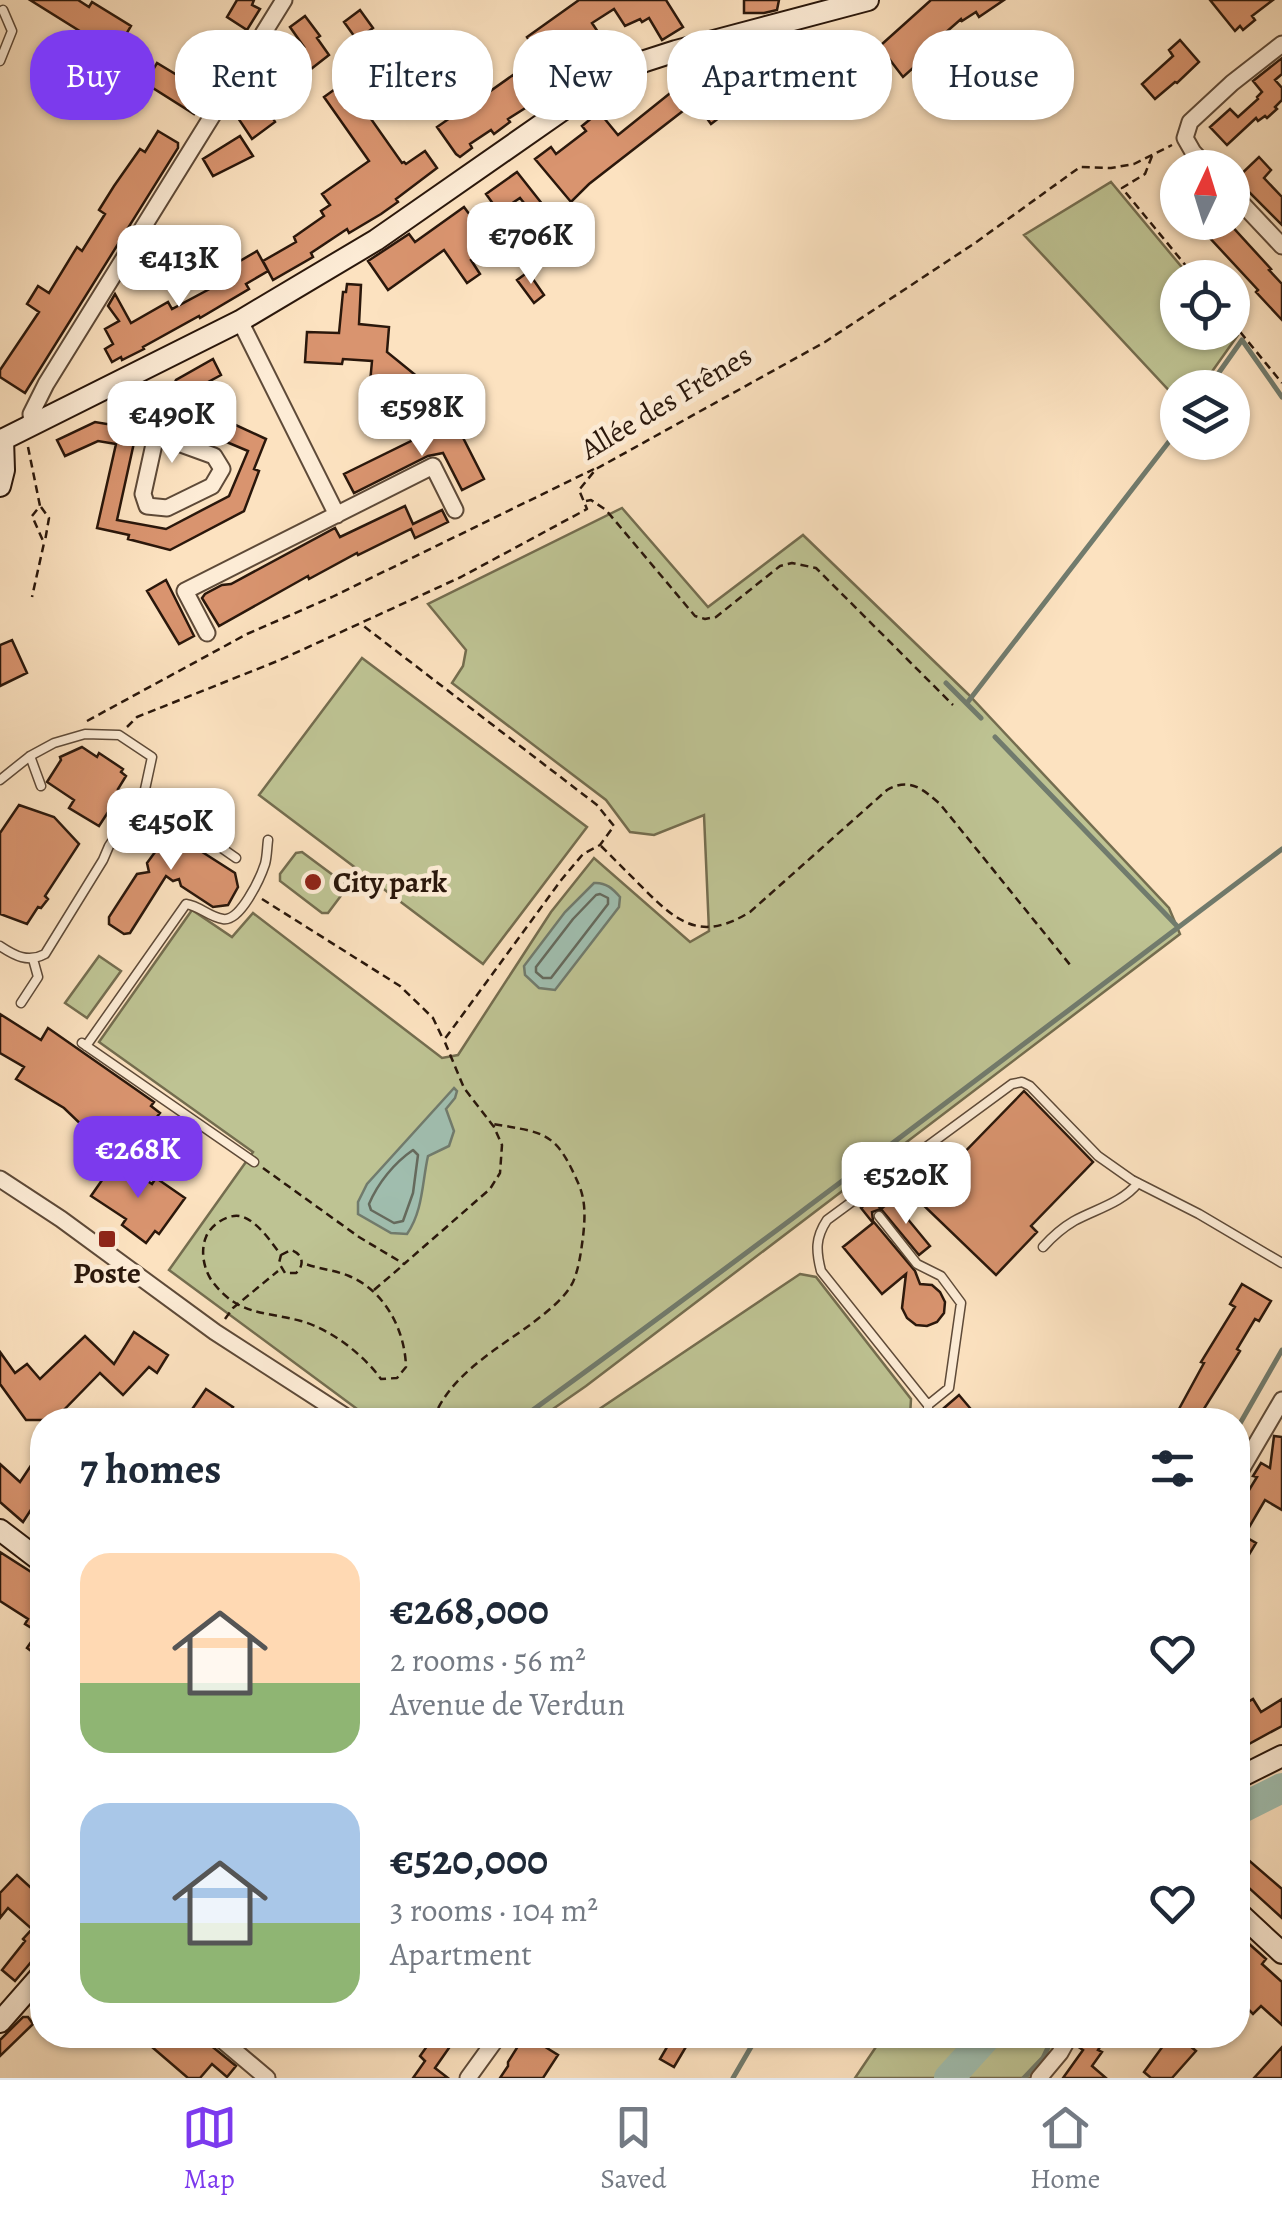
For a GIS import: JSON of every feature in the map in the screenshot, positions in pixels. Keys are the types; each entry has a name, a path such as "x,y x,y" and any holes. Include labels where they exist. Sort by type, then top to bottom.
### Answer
{"street":[{"path":"32,424 31,414 46,384 284,0"},
{"path":"0,486 4,470 1,439 240,321 376,240 607,79 661,56 868,0"},
{"path":"1193,150 1185,138 1190,122 1282,44"},
{"path":"1250,213 1282,246"},
{"path":"240,321 337,515"},
{"path":"126,378 156,435 142,494 147,506 167,508 212,486 222,469 214,456 156,435"},
{"path":"207,633 185,591 434,466 455,510"},
{"path":"0,1179 215,1332 332,1408"},
{"path":"1250,1455 1282,1400"},
{"path":"0,1530 30,1553"},
{"path":"1250,1772 1282,1756"},
{"path":"1250,1923 1282,1953"},
{"path":"0,2022 30,1988"},
{"path":"231,2048 267,2078"},
{"path":"468,2078 490,2048"},
{"path":"1039,2078 1063,2048"}],"lane":[{"path":"0,61 12,31 3,10"},
{"path":"0,780 54,743 85,734 119,735 152,757 144,794 45,954 33,959 13,955 0,946"},
{"path":"30,756 41,786"},
{"path":"144,794 236,858"},
{"path":"254,1162 84,1044 186,904 226,920 241,910 266,862 268,840"},
{"path":"21,1003 38,977 33,959"},
{"path":"879,1216 918,1264 941,1276 961,1304 948,1388 928,1405 821,1271 816,1249 820,1231 828,1220 1012,1084 1022,1082 1030,1086 1098,1156 1138,1183 1282,1263"},
{"path":"1042,1247 1063,1228 1119,1200 1138,1183"}],"path":[{"name":"Allée des Frênes","path":"119,735 137,717 280,660 461,577 587,509 579,490 596,468 825,342 975,243 1080,167 1134,164 1185,138"},
{"path":"1153,155 1145,174 1122,188 1181,260"},
{"path":"1250,344 1282,383"},
{"path":"1,439 28,446 40,506 50,518 32,597"},
{"path":"81,725 248,634 596,468"},
{"path":"584,502 591,500 606,510 694,616 716,617 780,566 792,562 816,568 954,705"},
{"path":"40,506 32,516 44,542"},
{"path":"359,622 598,805 614,826 600,845 583,854 562,879 444,1040"},
{"path":"600,845 682,923 718,928 750,912 887,790 897,784 916,785 940,804 1072,966"},
{"path":"251,892 400,986 433,1018 464,1088 492,1124 502,1145 500,1173 490,1189 373,1291"},
{"path":"440,1408 450,1390 470,1370 561,1298 573,1282 581,1257 584,1197 567,1157 551,1138 540,1132 492,1124"},
{"path":"254,1162 404,1264"},
{"path":"281,1255 247,1218 236,1215 228,1216 206,1237 206,1272 237,1305 258,1314 303,1321 327,1332 373,1368 381,1379 397,1378 406,1366 403,1339 373,1291 347,1275 303,1264"},
{"path":"291,1250 301,1256 303,1264 290,1274 280,1269 278,1263 281,1255 291,1250"},
{"path":"215,1332 237,1305 280,1269"}],"green space":[{"path":"1111,182 1176,260 1160,260 1160,350 1227,350 1213,370 1160,370 1160,381 1024,235"},
{"path":"622,508 708,607 803,535 968,694 1169,908 1180,934 554,1408 356,1408 169,1270 253,1152 99,1042 192,910 232,937 253,913 442,1058 458,1055 551,912 594,858 690,942 709,931 704,815 654,835 630,832 606,800 452,683 463,666 466,650 428,604"},
{"path":"362,658 587,827 483,964 259,795"},
{"name":"City park","path":"302,852 345,884 346,889 328,913 322,913 280,881 280,874 296,853"},
{"path":"99,956 121,971 87,1018 65,1003"},
{"path":"800,1274 816,1277 911,1399 910,1408 601,1408"},
{"path":"875,2048 1056,2048 1032,2078 855,2078"}],"water":[{"path":"594,883 615,891 620,897 619,907 555,990 539,988 525,975 524,966 565,912"},
{"path":"454,1088 455,1098 446,1109 454,1131 449,1146 428,1156 419,1206 407,1234 391,1233 358,1214 358,1202 367,1184"}],"building":[{"path":"30,0 78,0 89,7 92,2 131,26 129,30 78,30"},
{"path":"237,0 254,0 252,5 260,9 247,30 227,17"},
{"path":"579,0 666,0 683,27 667,30 667,37 662,40 649,18 625,26 614,9 592,23 597,30 537,30"},
{"path":"744,0 779,0 777,10 744,13"},
{"path":"931,0 1004,0 979,17 976,12 961,19 949,30 912,30 912,69 903,77 892,63 892,35"},
{"path":"1210,0 1273,0 1252,16 1255,20 1243,30 1240,26 1235,31"},
{"path":"360,10 373,28 350,30 344,22"},
{"path":"305,16 329,55 312,68 312,30 290,27"},
{"path":"1180,40 1199,62 1155,99 1142,84 1173,56 1169,50"},
{"path":"1282,58 1282,74 1275,80 1282,88 1277,109 1267,118 1256,118 1227,145 1210,127 1230,109 1238,117 1258,99 1262,92 1253,81"},
{"path":"157,63 175,74 175,102 155,89"},
{"path":"513,75 513,116 494,134 491,130 470,144 472,148 460,157 437,127 447,120 493,120 493,89"},
{"path":"332,91 332,108 324,97"},
{"path":"667,96 667,120 671,120 571,202 535,159 551,147 556,154 586,131 582,126 589,120 606,120 618,135 637,120 647,120 647,112"},
{"path":"239,120 274,120 275,122 252,139"},
{"path":"340,120 372,120 402,163 425,151 437,168 381,214 349,233 347,229 311,253 313,257 273,280 263,261 296,242 294,237 324,216 321,211 330,205 322,194 369,161"},
{"path":"158,131 178,143 178,148 25,393 0,377 0,370 39,312 27,304 38,286 49,293 77,247 82,251 105,214 99,210 114,186"},
{"path":"240,136 253,156 213,176 203,159"},
{"path":"1259,157 1271,170 1264,178 1282,197 1282,225 1250,193 1250,166"},
{"path":"517,172 543,205 532,213 520,198 499,212 486,194"},
{"path":"464,207 484,234 504,218 524,245 510,255 500,240 471,260 480,274 467,283 444,250 388,290 368,261 409,234 415,242"},
{"path":"1212,240 1244,240 1271,269 1282,284 1282,320 1250,281 1250,260 1230,260"},
{"path":"257,251 268,271 246,284 249,289 144,349 112,362 105,349 113,344 105,329 119,321 108,306 115,294 131,323 168,302 172,309 215,286 211,278"},
{"path":"528,272 544,295 534,303 517,280"},
{"path":"347,284 361,285 359,324 389,327 387,352 435,391 423,413 405,412 405,399 387,398 388,384 370,383 372,361 305,362 307,332 339,333"},
{"path":"213,359 221,375 173,401 266,439 244,511 170,550 97,528 116,444 98,441 65,456 57,440 95,422 137,429 117,520 166,529 229,496 248,451 160,414 176,380"},
{"path":"454,420 484,479 462,490 443,453 428,456 354,493 344,474"},
{"path":"405,506 413,524 442,510 448,522 415,538 411,529 357,553 219,626 202,598 335,528 340,537"},
{"path":"166,580 194,636 179,644 147,591"},
{"path":"12,640 27,673 0,686 0,645"},
{"path":"82,747 97,757 99,753 123,769 121,772 126,776 118,789 128,795 120,807 114,803 99,826 69,808 74,800 47,782 60,757"},
{"path":"19,805 54,817 79,844 45,896 48,899 27,924 0,914 0,833"},
{"path":"146,810 235,873 238,887 228,905 213,907 181,886 179,879 173,881 166,876 130,933 124,934 109,924 109,917 137,874 149,872 147,863 158,848 132,832 131,826"},
{"path":"0,1014 41,1040 48,1028 154,1102 151,1106 160,1113 129,1152 92,1135 64,1108 16,1079 24,1067 0,1053"},
{"path":"1024,1091 1093,1162 1031,1226 1037,1232 996,1275 918,1200"},
{"path":"116,1160 152,1184 156,1178 185,1198 159,1234 155,1231 146,1243 122,1225 126,1219 91,1196"},
{"path":"872,1199 881,1209 872,1212 873,1221 915,1271 920,1284 932,1285 940,1292 945,1302 944,1313 937,1322 916,1325 907,1318 902,1308 906,1274 882,1294 843,1247 873,1223 861,1208"},
{"path":"892,1200 930,1246 919,1255 881,1209"},
{"path":"1242,1284 1271,1301 1259,1321 1255,1319 1204,1408 1180,1408 1204,1363 1201,1362 1235,1307 1230,1304"},
{"path":"134,1332 168,1355 157,1373 149,1367 123,1395 100,1373 66,1408 30,1408 30,1420 26,1420 0,1384 0,1352 15,1373 27,1364 40,1379 85,1336 114,1364"},
{"path":"206,1389 233,1407 232,1408 193,1408"},
{"path":"959,1395 970,1408 944,1408"},
{"path":"1274,1436 1282,1437 1282,1510 1265,1500 1250,1526 1250,1488 1257,1477 1253,1476 1261,1463 1270,1468"},
{"path":"0,1464 20,1482 30,1467 30,1511 23,1522 0,1502"},
{"path":"0,1552 30,1571 30,1627 25,1624 28,1619 0,1601"},
{"path":"1253,1699 1261,1712 1282,1699 1282,1726 1250,1743"},
{"path":"1250,1861 1282,1889 1282,1918 1250,1889"},
{"path":"17,1875 30,1887 30,1927 8,1908 0,1918 0,1893"},
{"path":"30,1931 30,1963 15,1981 2,1970"},
{"path":"1250,1945 1266,1959 1262,1964 1282,1982 1282,2025 1261,2006 1253,2014"},
{"path":"23,2017 28,2017 30,2027 0,2056 0,2040"},
{"path":"1282,2047 1282,2078 1254,2078"},
{"path":"153,2048 214,2048 236,2066 227,2077 212,2064 200,2078 188,2078"},
{"path":"426,2048 449,2048 435,2068 448,2078 413,2078 425,2061 420,2056"},
{"path":"517,2048 547,2048 558,2055 543,2078 500,2078"},
{"path":"666,2048 685,2048 674,2067 660,2059"},
{"path":"1080,2048 1099,2048 1102,2052 1092,2066 1106,2078 1063,2078 1083,2050"},
{"path":"1162,2048 1196,2051 1172,2078 1151,2078 1144,2072"}],"waterway":[{"path":"1221,370 1242,340 1282,397"},
{"path":"967,703 1160,453"},
{"path":"946,683 981,718"},
{"path":"995,737 1178,927"},
{"path":"535,1408 1282,849"},
{"path":"1249,1408 1282,1350"},
{"path":"1250,1804 1282,1788"},
{"path":"733,2078 750,2048"},
{"path":"949,2078 976,2048"},
{"path":"1024,2078 1048,2048"}],"place":[{"name":"City park","path":"313,882"},
{"name":"Poste","path":"107,1239"}]}
